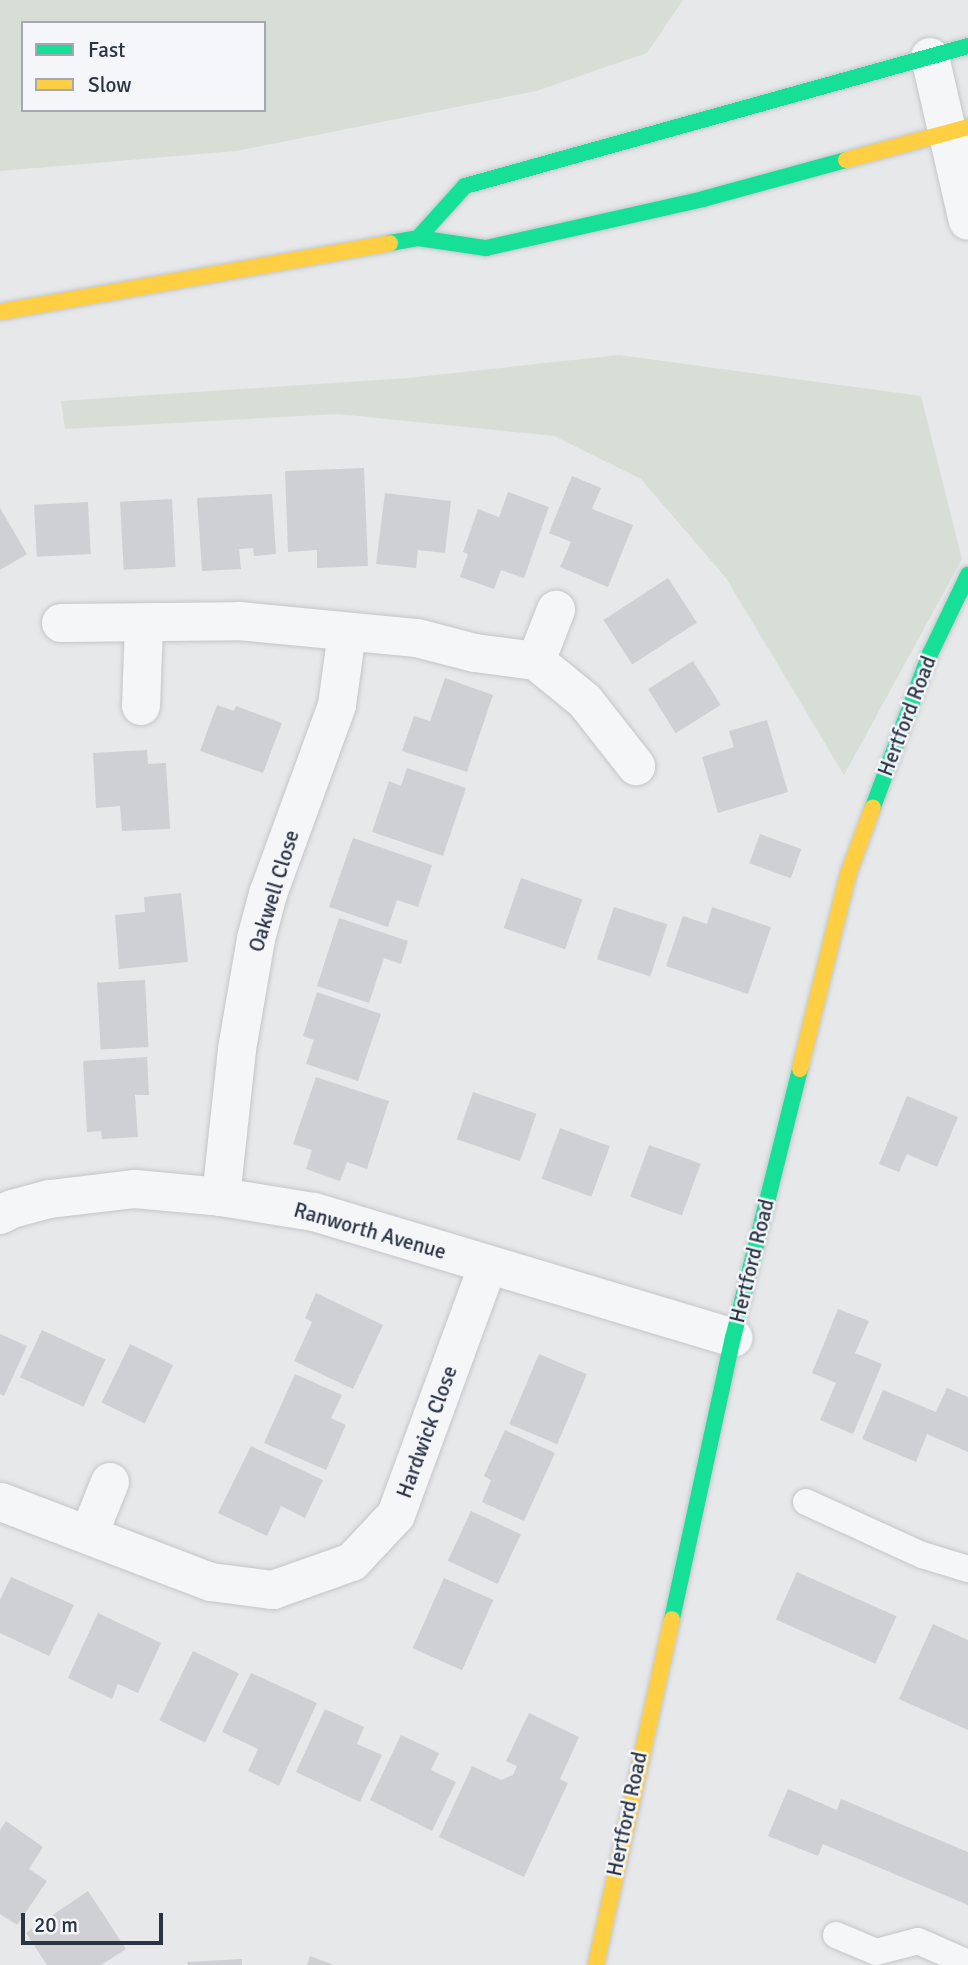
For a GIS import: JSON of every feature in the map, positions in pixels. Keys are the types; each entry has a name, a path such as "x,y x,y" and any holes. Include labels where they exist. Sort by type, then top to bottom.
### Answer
{"main road":[{"path":"418,238 465,186 968,46"},
{"path":"0,312 418,238 486,248 703,199 957,130"},
{"name":"Hertford Road","path":"596,1965 733,1338 848,875 930,654 968,575"}],"street":[{"path":"930,57 957,130 968,221"},
{"path":"536,661 556,610"},
{"path":"61,623 239,621 417,638 475,653 536,661 585,701 636,766"},
{"path":"141,706 144,624"},
{"name":"Oakwell Close","path":"221,1197 237,1049 256,939 268,894 337,705 347,633"},
{"name":"Ranworth Avenue","path":"0,1215 50,1199 135,1189 221,1197 314,1212 733,1338"},
{"name":"Hardwick Close","path":"1,1503 211,1581 273,1590 352,1562 396,1515 488,1265"},
{"path":"89,1534 110,1482"}],"lane":[{"path":"806,1502 922,1555 968,1569"},
{"path":"836,1935 876,1952 918,1941 968,1963"}],"shaded area":[{"path":"0,0 683,0 647,53 536,91 236,151 0,171"},
{"path":"619,355 921,396 962,559 844,775 726,578 641,479 554,436 338,414 65,429 61,401 408,378"}],"building":[{"path":"364,468 368,566 317,568 317,550 288,552 285,471"},
{"path":"572,476 601,488 592,509 633,525 608,587 560,567 571,542 549,533"},
{"path":"508,492 549,507 524,578 501,570 494,589 460,577 468,554 463,552 478,509 499,517"},
{"path":"385,493 451,501 445,553 418,550 416,568 376,564"},
{"path":"272,494 276,554 254,556 253,548 239,549 241,569 202,571 197,498"},
{"path":"172,499 176,567 124,570 120,502"},
{"path":"88,502 91,554 37,557 34,505"},
{"path":"0,508 27,554 0,570"},
{"path":"668,578 697,622 632,664 603,620"},
{"path":"693,661 721,705 676,733 648,689"},
{"path":"445,678 493,695 467,772 402,751 414,716 430,721"},
{"path":"217,705 234,711 236,706 282,723 263,773 200,751"},
{"path":"767,720 788,792 718,813 702,757 734,747 729,731"},
{"path":"147,750 148,764 166,763 170,829 122,831 120,806 96,808 93,753"},
{"path":"407,768 466,788 443,856 372,832 389,781 401,786"},
{"path":"760,834 801,849 791,878 749,863"},
{"path":"353,838 432,865 418,907 397,900 388,927 329,907"},
{"path":"521,878 582,899 565,949 504,928"},
{"path":"181,893 188,962 119,969 115,915 145,912 144,897"},
{"path":"614,907 667,924 650,977 597,959"},
{"path":"712,907 771,927 748,994 666,966 683,916 707,924"},
{"path":"339,918 408,941 401,964 384,958 369,1003 317,986"},
{"path":"145,980 149,1047 101,1049 97,983"},
{"path":"317,992 381,1014 358,1081 306,1064 314,1040 303,1036"},
{"path":"147,1057 149,1095 135,1095 138,1137 102,1139 101,1131 87,1132 83,1061"},
{"path":"316,1077 389,1101 367,1169 347,1162 340,1181 306,1169 312,1150 293,1144"},
{"path":"473,1092 536,1114 520,1161 457,1139"},
{"path":"907,1096 958,1117 937,1167 907,1154 899,1172 879,1164"},
{"path":"560,1128 610,1146 591,1197 542,1179"},
{"path":"649,1145 701,1164 682,1215 630,1197"},
{"path":"316,1293 383,1325 353,1389 294,1361 312,1322 305,1318"},
{"path":"838,1309 869,1321 855,1353 882,1364 853,1434 820,1420 836,1383 812,1373"},
{"path":"42,1330 105,1360 83,1407 20,1377"},
{"path":"0,1334 27,1346 4,1396 0,1394"},
{"path":"130,1344 173,1365 145,1423 102,1402"},
{"path":"539,1354 587,1374 557,1444 509,1424"},
{"path":"295,1374 342,1395 331,1418 346,1425 326,1470 264,1443"},
{"path":"947,1388 968,1397 968,1452 927,1434 916,1462 862,1439 883,1390 936,1412"},
{"path":"505,1430 555,1453 524,1521 482,1502 491,1480 484,1476"},
{"path":"251,1446 323,1480 305,1518 281,1506 267,1536 218,1513"},
{"path":"471,1511 521,1534 498,1584 448,1561"},
{"path":"797,1572 897,1616 875,1664 776,1620"},
{"path":"11,1577 74,1605 49,1656 0,1633 0,1600"},
{"path":"444,1578 493,1600 462,1670 413,1648"},
{"path":"98,1613 161,1643 138,1693 118,1684 112,1699 68,1678"},
{"path":"933,1624 968,1640 968,1730 899,1699"},
{"path":"193,1651 239,1673 205,1743 159,1720"},
{"path":"251,1673 317,1703 279,1786 248,1771 258,1749 222,1732"},
{"path":"325,1709 364,1727 357,1744 382,1755 360,1802 296,1772"},
{"path":"529,1713 579,1737 560,1779 568,1783 524,1877 439,1837 472,1766 501,1780 513,1775 517,1766 506,1761"},
{"path":"401,1735 439,1753 431,1770 456,1782 432,1831 370,1800"},
{"path":"788,1789 837,1810 841,1799 968,1852 968,1905 823,1844 818,1856 768,1836"},
{"path":"6,1821 43,1847 29,1869 47,1881 17,1925 0,1914 0,1830"},
{"path":"88,1891 126,1949 101,1965 47,1965 26,1933"},
{"path":"310,1956 334,1965 307,1965"},
{"path":"242,1959 242,1965 188,1965 187,1962"}],"traffic: fast":[{"path":"418,238 465,186 968,46"},
{"path":"390,243 418,238 486,248 703,199 846,160"},
{"path":"873,807 930,654 968,575"},
{"path":"672,1619 733,1338 800,1069"}],"traffic: slow":[{"path":"846,160 968,127"},
{"path":"0,312 390,243"},
{"path":"800,1069 848,875 873,807"},
{"path":"596,1965 672,1619"}]}
